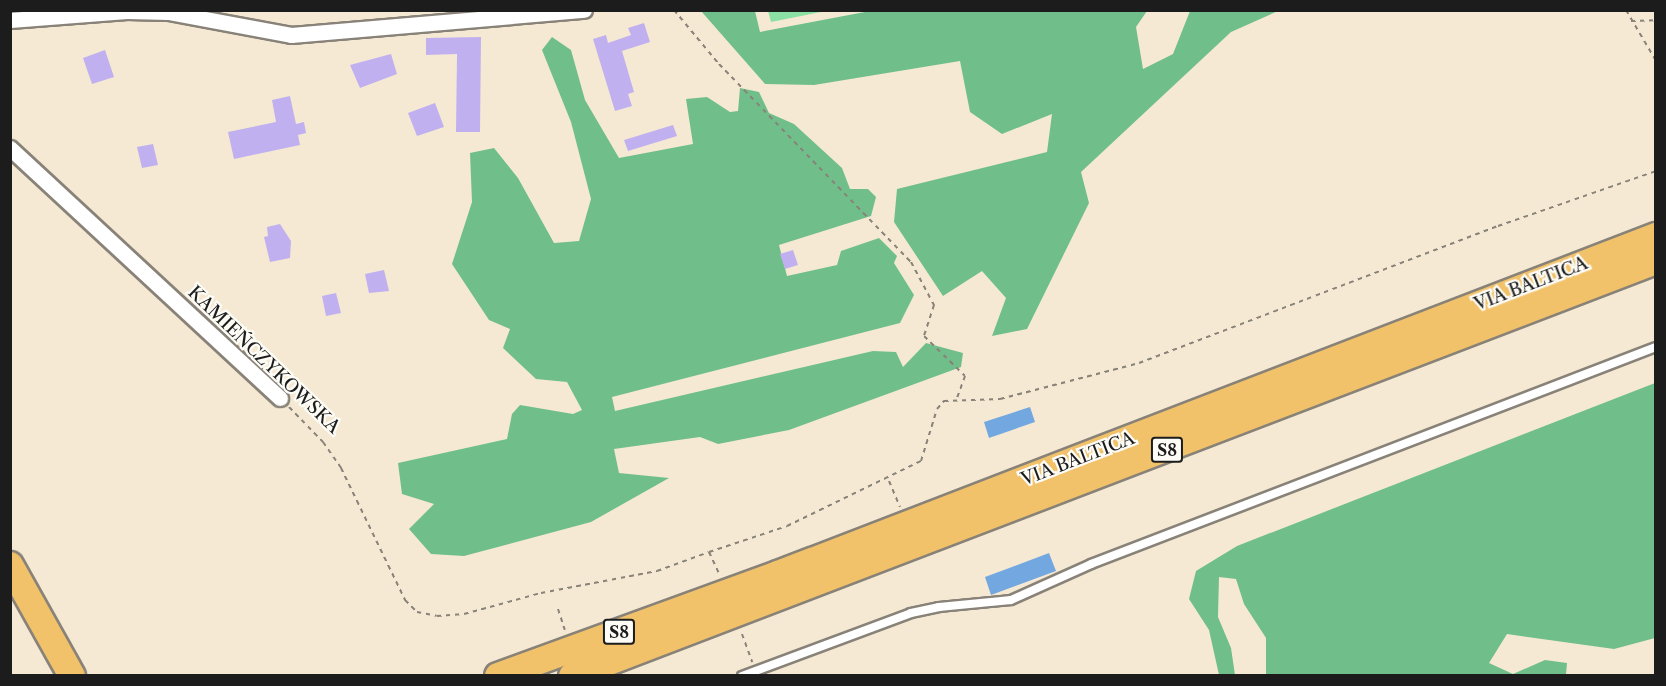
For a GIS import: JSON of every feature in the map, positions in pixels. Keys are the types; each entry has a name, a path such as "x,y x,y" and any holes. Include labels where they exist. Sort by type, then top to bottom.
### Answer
{"highway":[{"name":"VIA BALTICA","path":"498,675 778,574 1656,236"},
{"name":"VIA BALTICA","path":"572,675 1656,261"},
{"path":"10,565 70,674"}],"street":[{"path":"10,20 127,11 168,12 291,35 584,10"},
{"name":"KAMIEŃCZYKOWSKA","path":"10,148 280,398"}],"lane":[{"path":"742,675 911,614 939,607 1011,600 1091,564 1656,347"}],"path":[{"path":"674,10 719,64 911,262 934,305 924,336 965,376 957,398 1000,399 1139,363 1498,226 1656,171"},
{"path":"1626,10 1656,61"},
{"path":"1631,21 1656,20"},
{"name":"KAMIEŃCZYKOWSKA","path":"280,398 323,442 341,468 405,600 417,612 437,616 464,614 542,593 657,570 787,526 921,461 928,449 937,409 944,401 957,398"},
{"path":"890,482 900,506"},
{"path":"709,552 719,573"},
{"path":"558,609 564,629"},
{"path":"742,634 755,671"}],"green space":[{"path":"768,10 826,11 771,22"},
{"path":"701,11 755,11 760,32 870,11 1147,11 1136,27 1143,69 1173,54 1190,11 1278,11 1231,32 1081,172 1089,203 1027,329 992,336 1006,298 982,271 943,296 894,222 897,189 1047,152 1052,114 1002,134 970,112 960,61 814,85 765,84"},
{"path":"552,37 571,50 585,100 619,158 693,144 686,99 707,97 730,112 738,111 740,88 759,92 769,113 794,124 842,168 850,189 868,189 876,197 871,216 779,245 787,276 837,265 841,251 879,238 897,256 894,263 914,295 900,323 612,397 615,411 873,351 896,352 903,367 926,343 963,353 961,367 789,430 718,444 700,437 614,449 619,473 669,478 591,522 464,556 431,554 409,529 434,504 402,494 398,463 507,439 512,414 520,405 573,414 582,410 567,382 536,379 503,348 510,329 489,320 452,264 472,202 470,153 494,148 518,178 554,243 579,241 591,199 571,122 542,50"},
{"path":"1655,383 1655,638 1614,649 1507,634 1489,663 1513,674 1545,660 1567,663 1566,675 1266,675 1266,638 1244,604 1236,579 1219,577 1218,617 1231,648 1235,675 1219,675 1209,630 1189,599 1196,571 1237,546"}],"water":[{"path":"1030,407 1035,422 989,438 984,422"},
{"path":"1049,553 1056,571 991,595 985,577"}],"building":[{"path":"644,23 650,42 622,51 634,92 628,94 632,106 615,111 593,39 606,35 608,43 631,35 628,28"},
{"path":"481,37 480,132 456,132 457,54 426,55 426,38"},
{"path":"105,50 114,77 92,84 83,58"},
{"path":"391,54 397,74 360,88 350,65"},
{"path":"290,96 296,124 304,122 306,133 298,135 300,145 234,159 228,132 276,122 272,100"},
{"path":"435,103 444,127 417,136 408,113"},
{"path":"673,125 677,136 628,151 624,140"},
{"path":"153,144 158,165 142,168 137,147"},
{"path":"280,224 291,241 290,258 270,262 264,237 268,236 267,227"},
{"path":"793,250 798,265 785,269 780,254"},
{"path":"384,270 389,291 369,293 365,274"},
{"path":"336,293 341,313 326,316 322,296"}]}
